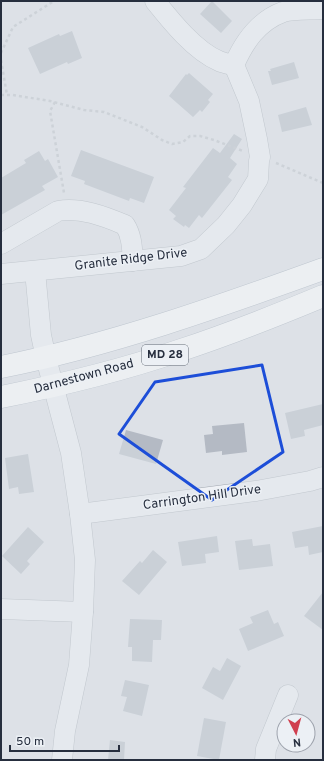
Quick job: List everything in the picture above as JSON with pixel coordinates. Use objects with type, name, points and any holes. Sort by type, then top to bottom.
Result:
[{"type":"main road","name":"MD 28","points":[[1,367],[46,358],[178,319],[323,269]]},
{"type":"main road","name":"Darnestown Road","points":[[1,397],[117,370],[176,352],[272,317],[323,296]]},
{"type":"street","points":[[155,1],[176,27],[204,52],[218,61],[234,65],[247,39],[264,22],[284,12],[323,9]]},
{"type":"street","name":"Granite Ridge Drive","points":[[1,274],[181,256],[202,249],[226,225],[242,205],[258,179],[260,157],[249,101],[234,65]]},
{"type":"street","points":[[1,244],[58,212],[79,210],[125,225],[129,231],[131,239],[133,261]]},
{"type":"street","points":[[35,271],[41,335],[71,453],[85,560],[79,665],[65,731],[62,760]]},
{"type":"street","name":"Carrington Hill Drive","points":[[80,514],[256,491],[310,481],[323,477]]},
{"type":"street","points":[[1,609],[83,612]]},
{"type":"street","points":[[265,760],[266,749],[288,696]]},
{"type":"path","points":[[1,53],[13,27],[54,1]]},
{"type":"path","points":[[1,60],[7,95]]},
{"type":"path","points":[[1,95],[56,102],[84,110],[104,112],[142,128],[172,144],[183,142],[190,136],[200,136],[260,157],[323,183]]},
{"type":"path","points":[[56,102],[50,111],[67,210]]},
{"type":"highlighted area","points":[[262,365],[283,452],[212,500],[119,434],[155,382]]},
{"type":"building","points":[[212,1],[232,21],[221,33],[200,14]]},
{"type":"building","points":[[72,31],[82,58],[68,64],[67,62],[40,74],[28,48],[59,34],[60,36]]},
{"type":"building","points":[[294,62],[299,78],[272,85],[268,71],[271,71],[270,69]]},
{"type":"building","points":[[189,73],[213,94],[208,100],[210,102],[202,112],[200,110],[193,117],[169,96],[186,74],[187,75]]},
{"type":"building","points":[[306,107],[312,125],[282,132],[278,115]]},
{"type":"building","points":[[234,134],[242,139],[230,158],[237,164],[228,177],[232,180],[202,218],[199,215],[189,228],[185,225],[184,227],[173,219],[176,216],[169,210],[186,188],[183,187],[213,148],[220,153]]},
{"type":"building","points":[[81,150],[154,177],[144,203],[130,198],[129,201],[84,184],[85,181],[71,176]]},
{"type":"building","points":[[39,151],[45,161],[48,159],[58,177],[42,186],[45,190],[1,215],[1,178],[26,163],[24,160]]},
{"type":"building","points":[[323,404],[323,425],[304,430],[305,436],[291,439],[285,413]]},
{"type":"building","points":[[244,423],[247,452],[222,455],[222,451],[206,453],[204,435],[213,434],[212,426]]},
{"type":"building","points":[[126,430],[163,440],[156,464],[119,454]]},
{"type":"building","points":[[28,454],[34,492],[19,494],[18,487],[9,489],[5,458]]},
{"type":"building","points":[[323,526],[323,552],[309,555],[308,546],[295,548],[292,532]]},
{"type":"building","points":[[28,527],[44,542],[27,561],[30,564],[21,574],[2,556]]},
{"type":"building","points":[[217,536],[219,552],[205,554],[206,563],[182,566],[178,542]]},
{"type":"building","points":[[252,539],[253,546],[270,544],[273,566],[239,570],[235,541]]},
{"type":"building","points":[[153,550],[167,562],[139,595],[122,581],[140,561],[142,563]]},
{"type":"building","points":[[323,592],[323,630],[304,616]]},
{"type":"building","points":[[268,610],[274,624],[278,622],[284,636],[248,651],[239,629],[253,623],[250,617]]},
{"type":"building","points":[[130,619],[162,620],[161,640],[153,640],[152,662],[132,661],[132,647],[128,647]]},
{"type":"building","points":[[227,658],[241,666],[223,700],[202,688],[213,667],[220,671]]},
{"type":"building","points":[[125,680],[149,685],[142,716],[123,711],[127,697],[121,696]]},
{"type":"building","points":[[204,718],[226,722],[219,760],[197,756]]},
{"type":"building","points":[[110,740],[125,742],[124,760],[108,760]]}]
